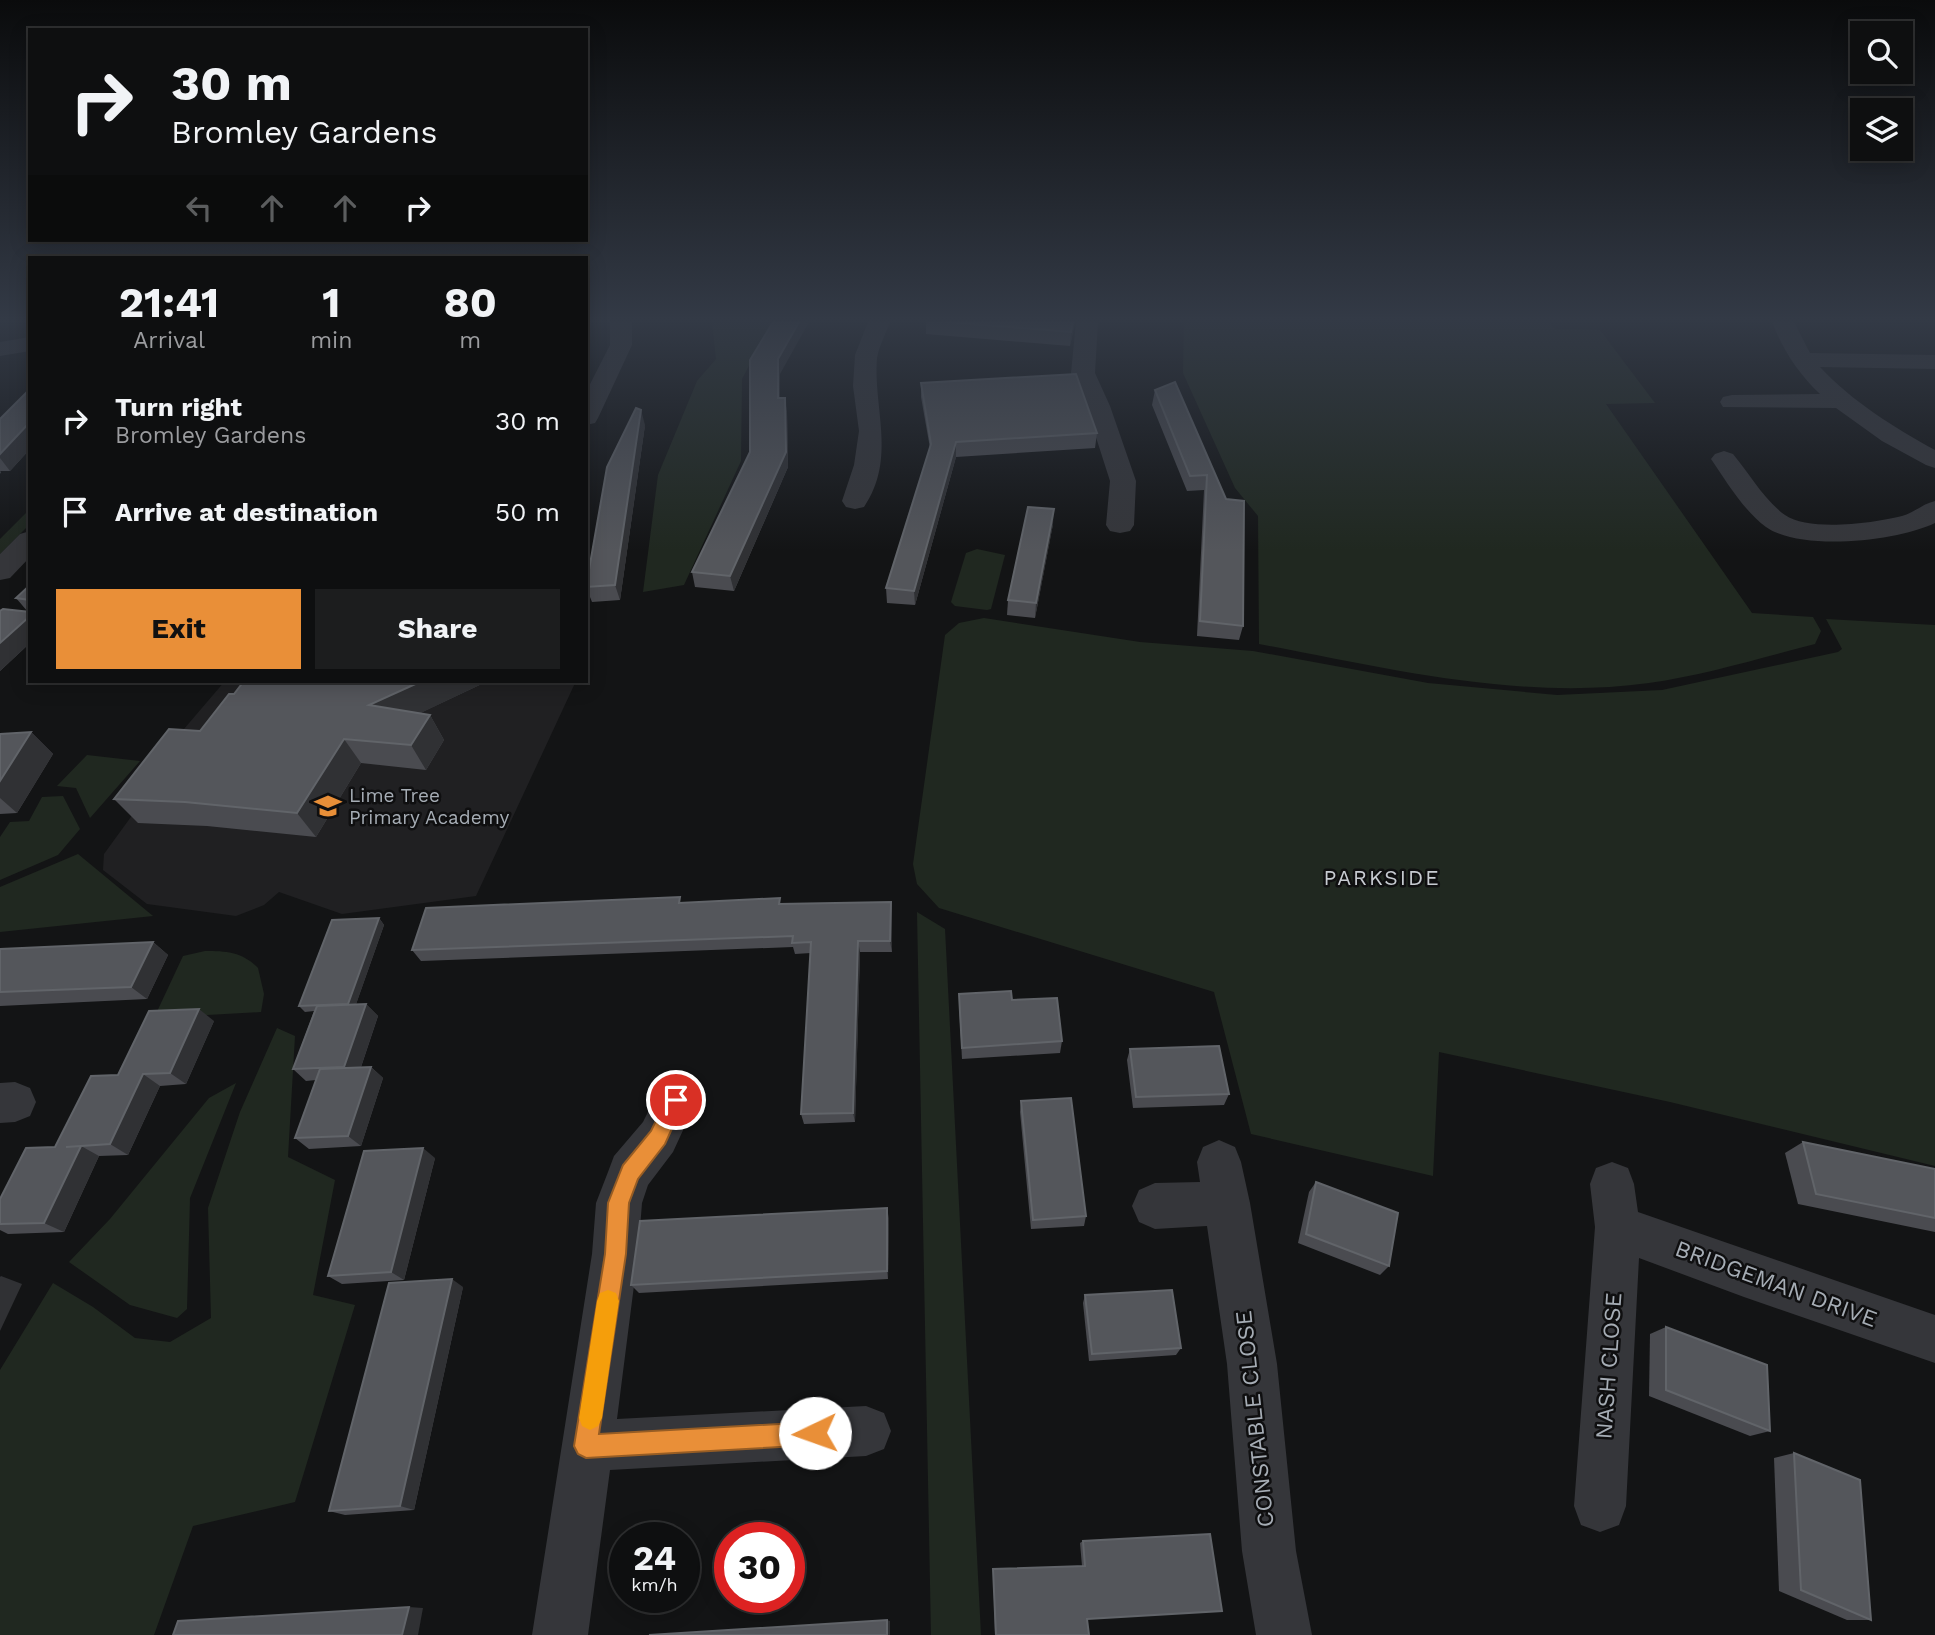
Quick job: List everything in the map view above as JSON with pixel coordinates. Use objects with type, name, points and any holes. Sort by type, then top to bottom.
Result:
[{"type":"street","points":[[855,501],[867,465],[871,431],[867,398]]},
{"type":"street","points":[[1094,398],[1124,481],[1121,525]]},
{"type":"street","points":[[1838,398],[1883,431],[1935,460]]},
{"type":"street","points":[[1732,402],[1840,401]]},
{"type":"street","points":[[1724,459],[1777,522],[1795,530],[1809,532],[1882,528],[1924,519],[1935,509]]},
{"type":"street","points":[[0,571],[28,542]]},
{"type":"street","points":[[560,1635],[615,1254],[619,1203],[630,1172],[658,1137],[676,1100]]},
{"type":"street","name":"CONSTABLE CLOSE","points":[[1155,1206],[1223,1183],[1252,1364],[1269,1551],[1284,1635]]},
{"type":"street","name":"BRIDGEMAN DRIVE","points":[[1615,1206],[1744,1274],[1935,1339]]},
{"type":"street","name":"NASH CLOSE","points":[[1600,1506],[1615,1206]]},
{"type":"street","points":[[586,1446],[866,1431]]},
{"type":"shaded area","points":[[690,398],[742,398],[741,461],[684,585],[643,592],[658,475]]},
{"type":"shaded area","points":[[1194,398],[1651,398],[1655,403],[1606,404],[1752,613],[1813,617],[1821,631],[1815,644],[1732,666],[1670,680],[1600,687],[1551,688],[1453,679],[1259,644],[1258,516],[1235,488]]},
{"type":"shaded area","points":[[28,511],[28,526],[0,554],[0,539]]},
{"type":"shaded area","points":[[977,549],[1005,555],[991,609],[987,610],[955,606],[951,602],[966,553]]},
{"type":"shaded area","points":[[984,618],[1140,642],[1253,651],[1428,683],[1557,695],[1662,690],[1838,652],[1842,649],[1826,619],[1935,625],[1935,1166],[1670,1102],[1439,1052],[1433,1176],[1251,1134],[1214,992],[939,908],[917,884],[913,864],[945,635],[959,623]]},
{"type":"shaded area","name":"Lime Tree Primary Academy","points":[[223,683],[575,683],[476,896],[342,914],[279,892],[264,905],[236,916],[147,904],[103,870],[104,854],[173,759],[160,757]]},
{"type":"shaded area","points":[[87,755],[140,761],[90,818],[76,788],[57,786]]},
{"type":"shaded area","points":[[63,796],[80,829],[58,855],[0,880],[0,837],[10,822],[29,821],[42,797]]},
{"type":"shaded area","points":[[78,854],[153,916],[0,932],[0,887]]},
{"type":"shaded area","points":[[917,912],[945,929],[981,1635],[931,1635]]},
{"type":"shaded area","points":[[205,951],[234,954],[258,968],[264,994],[261,1012],[154,1018],[183,956]]},
{"type":"shaded area","points":[[277,1028],[295,1036],[288,1157],[335,1180],[313,1295],[355,1305],[295,1502],[193,1526],[154,1635],[0,1635],[0,1370],[53,1283],[93,1307],[135,1338],[170,1342],[211,1318],[208,1208],[240,1112]]},
{"type":"shaded area","points":[[236,1083],[190,1198],[187,1309],[177,1318],[130,1305],[69,1262],[110,1219],[209,1098]]},
{"type":"building","points":[[21,398],[28,398],[28,424],[0,454],[0,419]]},
{"type":"building","points":[[750,398],[785,398],[786,452],[730,576],[692,572],[750,452]]},
{"type":"building","points":[[924,398],[1085,398],[1097,433],[956,442],[914,591],[886,588],[931,444]]},
{"type":"building","points":[[1158,398],[1182,398],[1226,499],[1244,501],[1243,626],[1200,621],[1207,475],[1190,476]]},
{"type":"building","points":[[636,408],[641,410],[615,585],[588,587],[588,576],[607,467]]},
{"type":"building","points":[[1028,507],[1054,509],[1036,603],[1008,600]]},
{"type":"building","points":[[28,587],[28,600],[16,598]]},
{"type":"building","points":[[0,611],[28,612],[28,618],[0,643]]},
{"type":"building","points":[[242,683],[418,683],[369,705],[430,715],[411,745],[344,739],[297,813],[185,802],[114,799],[169,729],[200,731],[229,694],[234,694]]},
{"type":"building","points":[[31,732],[0,781],[0,734]]},
{"type":"building","points":[[680,897],[679,903],[780,898],[779,904],[891,902],[890,941],[858,941],[853,1113],[801,1114],[811,942],[792,943],[793,936],[412,950],[426,908]]},
{"type":"building","points":[[379,918],[348,1004],[299,1006],[332,920]]},
{"type":"building","points":[[153,942],[131,987],[0,992],[0,949]]},
{"type":"building","points":[[1011,991],[1012,1000],[1057,998],[1062,1041],[962,1048],[959,994]]},
{"type":"building","points":[[366,1004],[344,1067],[293,1069],[317,1006]]},
{"type":"building","points":[[199,1009],[170,1073],[143,1074],[110,1144],[66,1147],[81,1146],[44,1223],[0,1224],[0,1199],[26,1148],[55,1147],[91,1076],[118,1075],[149,1011]]},
{"type":"building","points":[[1219,1046],[1229,1094],[1136,1097],[1130,1049]]},
{"type":"building","points":[[371,1067],[348,1136],[295,1138],[320,1069]]},
{"type":"building","points":[[1071,1098],[1086,1216],[1033,1220],[1021,1101]]},
{"type":"building","points":[[1803,1142],[1935,1169],[1935,1218],[1816,1194]]},
{"type":"building","points":[[423,1148],[391,1272],[328,1276],[364,1151]]},
{"type":"building","points":[[1316,1182],[1398,1213],[1389,1266],[1306,1234]]},
{"type":"building","points":[[887,1208],[887,1271],[631,1285],[640,1221]]},
{"type":"building","points":[[452,1279],[400,1506],[329,1511],[389,1283]]},
{"type":"building","points":[[1172,1290],[1181,1348],[1092,1354],[1085,1295]]},
{"type":"building","points":[[1666,1327],[1767,1365],[1770,1431],[1666,1390]]},
{"type":"building","points":[[1794,1453],[1860,1480],[1871,1620],[1801,1590]]},
{"type":"building","points":[[1210,1534],[1222,1611],[1087,1619],[1089,1635],[996,1635],[993,1569],[1085,1566],[1083,1541]]},
{"type":"building","points":[[409,1607],[402,1635],[173,1635],[178,1621]]},
{"type":"building","points":[[887,1620],[887,1635],[649,1635]]},
{"type":"slow traffic","points":[[590,1418],[608,1301]]},
{"type":"place","name":"Lime Tree Primary Academy","points":[[328,806]]},
{"type":"district","name":"PARKSIDE","points":[[1382,877]]},
{"type":"route","points":[[676,1100],[658,1137],[630,1172],[619,1203],[615,1254],[586,1446],[815,1433]]}]
